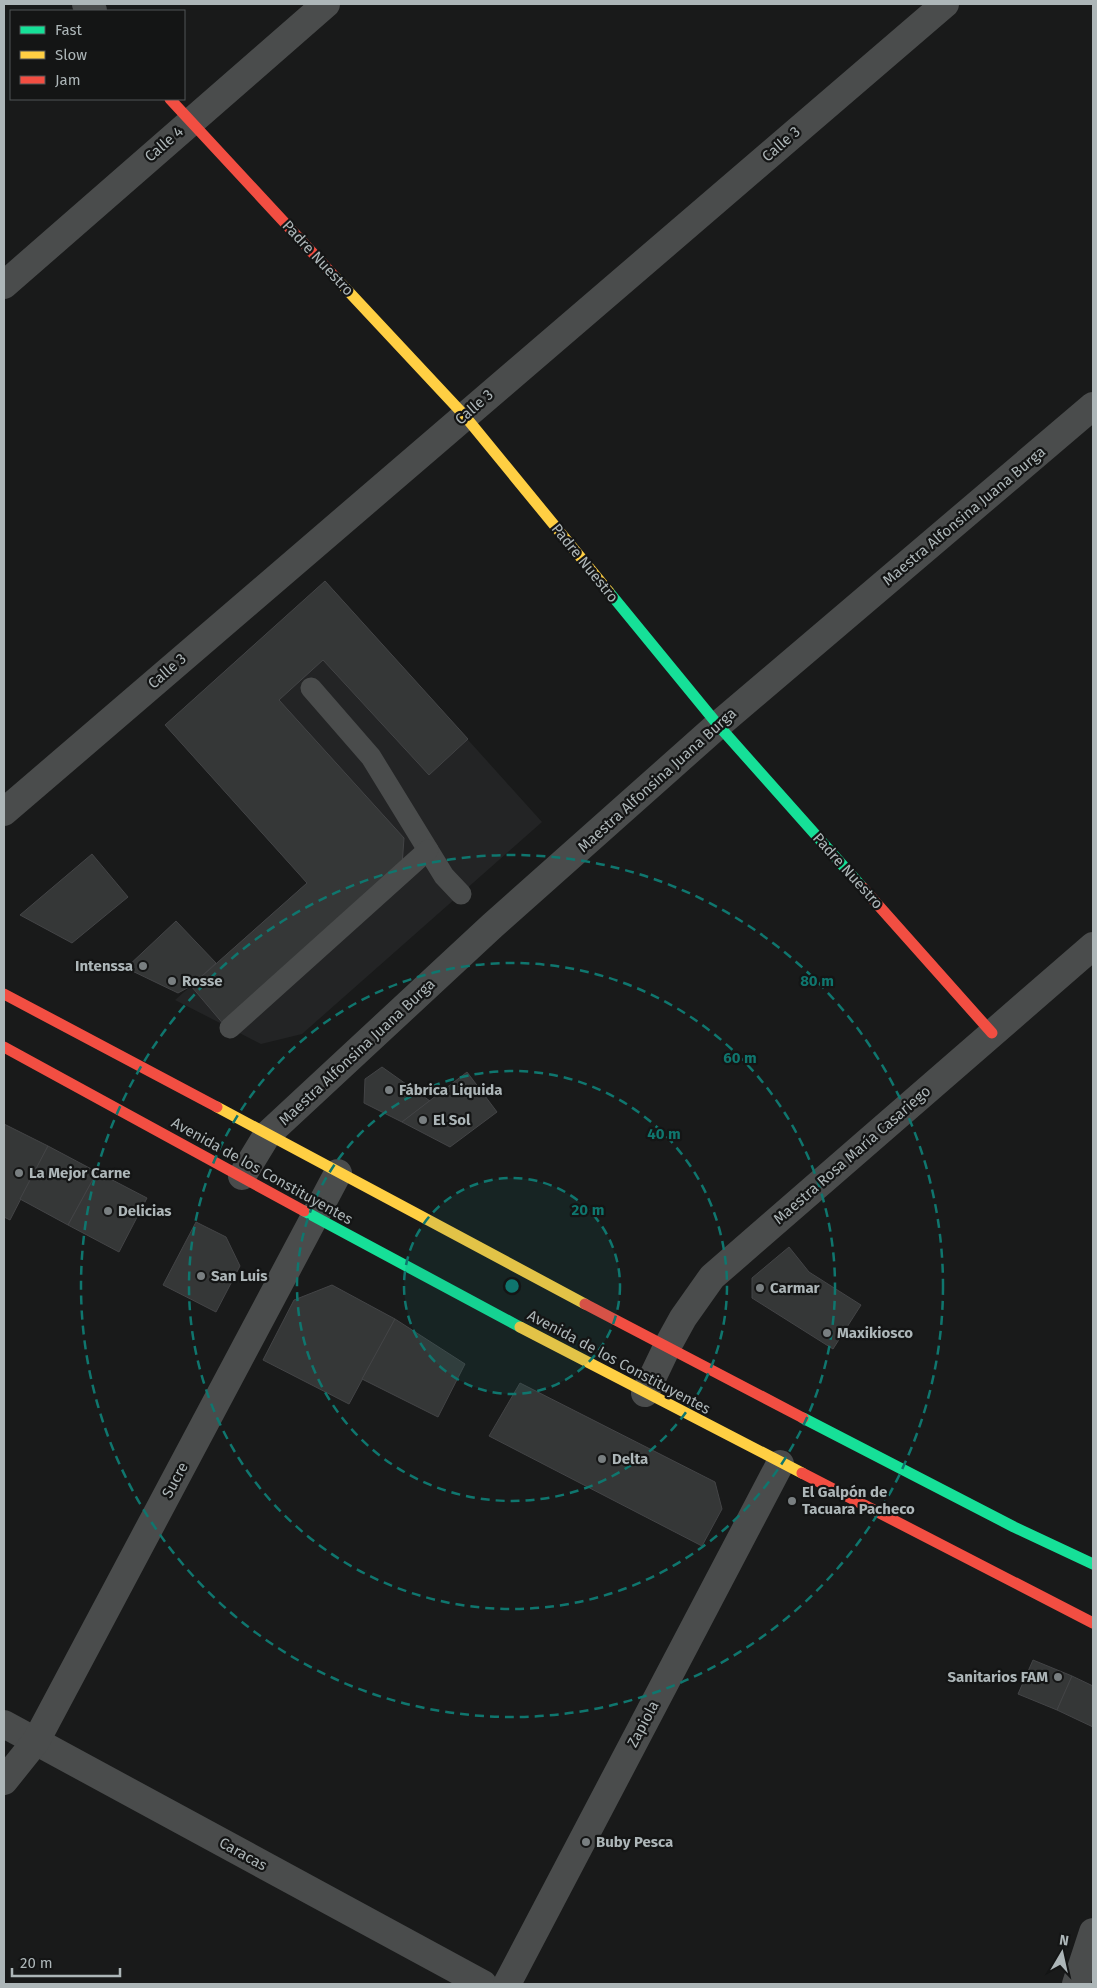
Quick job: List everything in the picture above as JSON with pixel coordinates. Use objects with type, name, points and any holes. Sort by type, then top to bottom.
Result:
[{"type":"main road","name":"Padre Nuestro","points":[[171,100],[464,415],[718,724],[992,1033]]},
{"type":"main road","points":[[4,994],[171,1082],[338,1174],[1014,1527],[1093,1564]]},
{"type":"main road","name":"Avenida de los Constituyentes","points":[[4,1048],[242,1176],[314,1217],[645,1393],[780,1464],[1093,1623]]},
{"type":"street","name":"Calle 4","points":[[4,285],[326,4]]},
{"type":"street","name":"Calle 3","points":[[4,812],[464,415],[945,4]]},
{"type":"street","name":"Maestra Alfonsina Juana Burga","points":[[242,1176],[267,1135],[492,926],[718,724],[1093,406]]},
{"type":"street","name":"Maestra Rosa María Casariego","points":[[645,1393],[667,1346],[683,1318],[712,1277],[1093,946]]},
{"type":"street","name":"Sucre","points":[[4,1780],[36,1741],[338,1174]]},
{"type":"street","name":"Zapiola","points":[[507,1984],[780,1464]]},
{"type":"street","name":"Caracas","points":[[4,1724],[482,1984]]},
{"type":"street","points":[[1076,1984],[1093,1932]]},
{"type":"lane","points":[[311,688],[372,757],[444,876],[461,894]]},
{"type":"lane","points":[[230,1028],[428,850]]},
{"type":"shaded area","points":[[325,581],[542,822],[302,1034],[261,1044],[175,1000],[307,883],[165,725]]},
{"type":"building","points":[[325,581],[468,739],[429,775],[323,660],[279,700],[404,838],[402,866],[225,1026],[191,986],[307,883],[165,725]]},
{"type":"building","points":[[92,854],[128,897],[72,943],[20,915]]},
{"type":"building","points":[[176,921],[216,963],[191,986],[178,993],[126,968]]},
{"type":"building","name":"Fábrica Liquida","points":[[382,1067],[430,1101],[402,1122],[364,1103],[365,1079]]},
{"type":"building","points":[[467,1072],[497,1112],[450,1147],[402,1122]]},
{"type":"building","name":"La Mejor Carne","points":[[4,1124],[48,1146],[10,1220],[4,1217]]},
{"type":"building","points":[[48,1146],[97,1172],[68,1225],[20,1199]]},
{"type":"building","name":"Delicias","points":[[97,1172],[147,1198],[119,1252],[68,1225]]},
{"type":"building","name":"San Luis","points":[[196,1222],[226,1237],[240,1266],[216,1312],[163,1285]]},
{"type":"building","points":[[789,1247],[809,1272],[861,1305],[833,1349],[752,1298],[752,1278]]},
{"type":"building","points":[[332,1285],[395,1319],[349,1404],[263,1360],[294,1300]]},
{"type":"building","points":[[395,1319],[465,1364],[438,1417],[362,1379]]},
{"type":"building","name":"Delta","points":[[520,1383],[715,1482],[722,1509],[702,1546],[489,1436]]},
{"type":"building","points":[[1033,1660],[1072,1676],[1057,1710],[1018,1694]]},
{"type":"building","points":[[1072,1676],[1093,1686],[1093,1727],[1057,1710]]},
{"type":"traffic: fast","points":[[609,592],[718,725],[862,887]]},
{"type":"traffic: fast","points":[[304,1211],[520,1327]]},
{"type":"traffic: fast","points":[[803,1418],[1014,1527],[1093,1564]]},
{"type":"traffic: slow","points":[[335,277],[464,415],[609,592]]},
{"type":"traffic: slow","points":[[217,1107],[585,1304]]},
{"type":"traffic: slow","points":[[520,1327],[802,1473]]},
{"type":"traffic: jam","points":[[171,100],[335,277]]},
{"type":"traffic: jam","points":[[862,887],[992,1033]]},
{"type":"traffic: jam","points":[[4,994],[217,1107]]},
{"type":"traffic: jam","points":[[4,1047],[304,1211]]},
{"type":"traffic: jam","points":[[585,1304],[803,1418]]},
{"type":"traffic: jam","points":[[802,1473],[1093,1623]]},
{"type":"place","name":"Intenssa","points":[[143,966]]},
{"type":"place","name":"Rosse","points":[[172,981]]},
{"type":"place","name":"Fábrica Liquida","points":[[389,1090]]},
{"type":"place","name":"El Sol","points":[[423,1120]]},
{"type":"place","name":"La Mejor Carne","points":[[19,1173]]},
{"type":"place","name":"Delicias","points":[[108,1211]]},
{"type":"place","name":"San Luis","points":[[201,1276]]},
{"type":"place","name":"Carmar","points":[[760,1288]]},
{"type":"place","name":"Maxikiosco","points":[[827,1333]]},
{"type":"place","name":"Delta","points":[[602,1459]]},
{"type":"place","name":"El Galpón de Tacuara Pacheco","points":[[792,1501]]},
{"type":"place","name":"Sanitarios FAM","points":[[1058,1677]]},
{"type":"place","name":"Buby Pesca","points":[[586,1842]]}]
